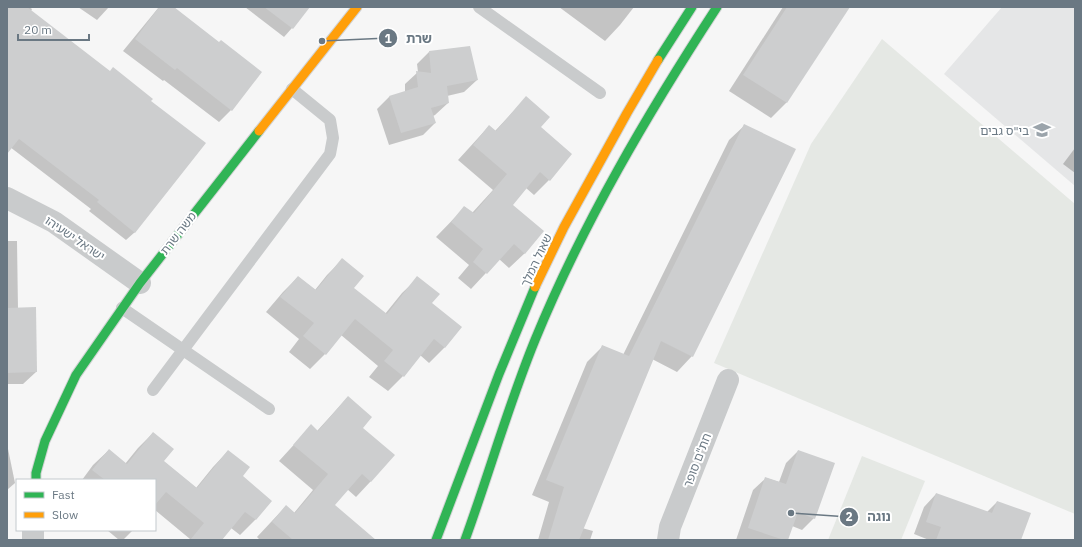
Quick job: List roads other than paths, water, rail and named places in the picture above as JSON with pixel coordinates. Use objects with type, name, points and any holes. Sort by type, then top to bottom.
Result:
[{"type":"street","name":"משה שרת","points":[[36,479],[36,473],[45,441],[76,375],[140,283],[356,7]]},
{"type":"street","name":"שאול המלך","points":[[436,540],[515,335],[541,274],[620,124],[664,50],[692,7]]},
{"type":"street","points":[[465,540],[534,342],[559,283],[638,134],[681,60],[717,7]]},
{"type":"street","name":"ישראל ישעיהו","points":[[7,198],[54,222],[140,283]]},
{"type":"street","name":"חת\"ם סופר","points":[[668,540],[670,527],[728,380]]},
{"type":"lane","points":[[479,7],[600,92]]},
{"type":"lane","points":[[153,390],[330,154],[333,138],[330,120],[292,89]]},
{"type":"lane","points":[[122,308],[269,409]]},
{"type":"place","name":"שרת","points":[[322,41]]},
{"type":"place","name":"בי\"ס גבים","points":[[1042,130]]},
{"type":"place","name":"נוגה","points":[[791,513]]}]
